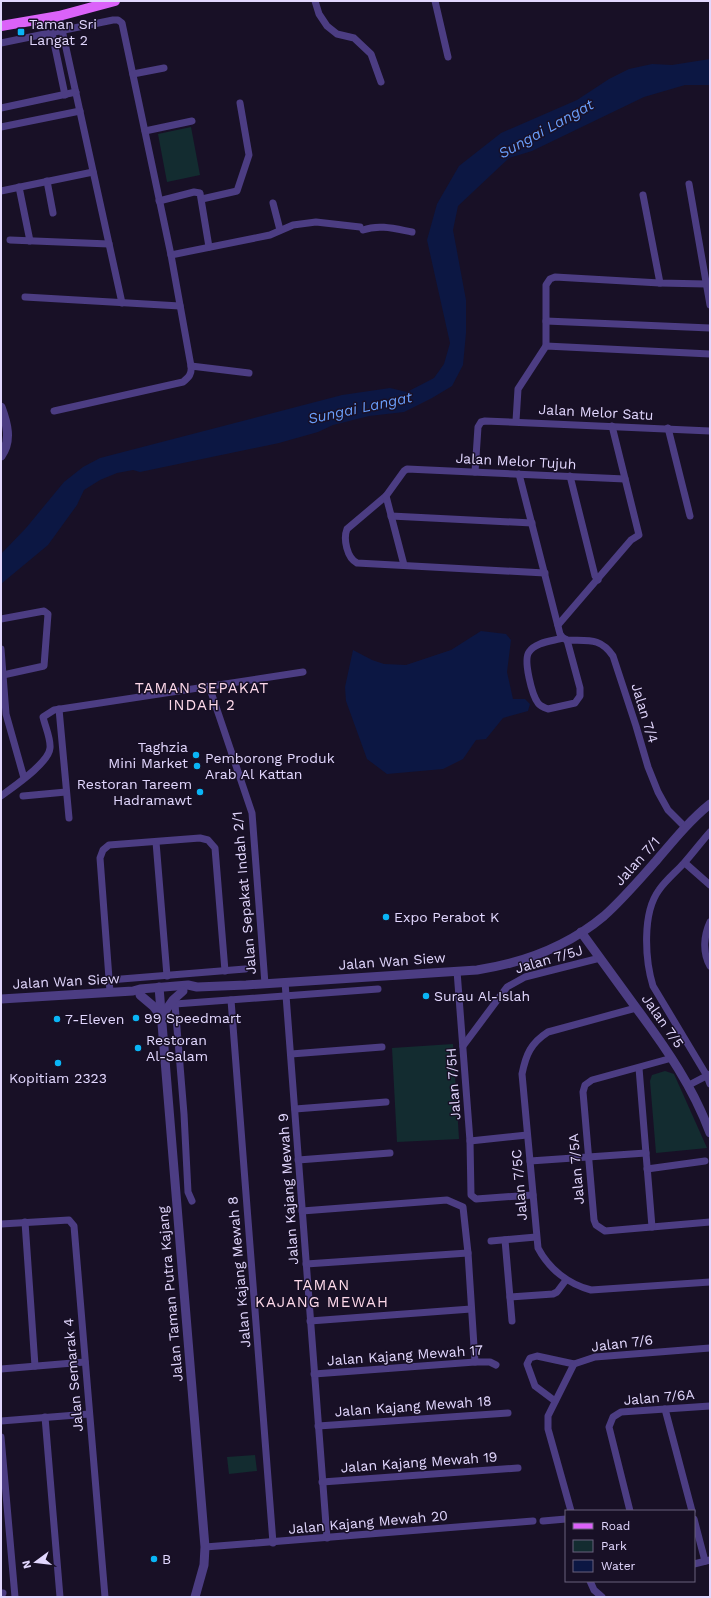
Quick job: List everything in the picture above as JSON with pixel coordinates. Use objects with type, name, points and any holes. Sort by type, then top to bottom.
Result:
[{"type":"main road","points":[[1,26],[59,16],[116,1]]},
{"type":"street","points":[[314,1],[319,14],[327,26],[337,34],[354,38],[370,54],[382,82]]},
{"type":"street","points":[[435,1],[448,57]]},
{"type":"street","points":[[59,16],[122,303]]},
{"type":"street","points":[[1,43],[113,20],[120,21],[122,23],[171,256],[192,372],[189,378],[183,382],[54,411]]},
{"type":"street","points":[[52,33],[65,95]]},
{"type":"street","points":[[133,74],[164,68]]},
{"type":"street","points":[[1,108],[76,92]]},
{"type":"street","points":[[202,199],[237,191],[248,155],[240,103]]},
{"type":"street","points":[[1,128],[80,111]]},
{"type":"street","points":[[145,131],[192,121]]},
{"type":"street","points":[[1,190],[93,172]]},
{"type":"street","points":[[47,181],[53,213]]},
{"type":"street","points":[[689,184],[710,306]]},
{"type":"street","points":[[19,187],[30,241]]},
{"type":"street","points":[[159,201],[194,192],[200,193],[209,248]]},
{"type":"street","points":[[643,195],[660,283]]},
{"type":"street","points":[[273,203],[280,230]]},
{"type":"street","points":[[171,256],[270,235],[293,225],[316,222],[362,229],[387,227],[412,232]]},
{"type":"street","points":[[10,240],[109,244]]},
{"type":"street","points":[[516,421],[518,389],[546,346],[546,285],[550,279],[555,277],[706,284]]},
{"type":"street","points":[[25,298],[180,306]]},
{"type":"street","points":[[546,321],[710,328]]},
{"type":"street","points":[[546,346],[710,354]]},
{"type":"street","points":[[191,366],[249,373]]},
{"type":"street","points":[[1,408],[7,427],[8,440],[1,456]]},
{"type":"street","name":"Jalan Melor Satu","points":[[475,472],[478,427],[481,422],[516,421],[710,430]]},
{"type":"street","points":[[558,625],[631,540],[639,535],[612,426]]},
{"type":"street","points":[[668,428],[690,516]]},
{"type":"street","name":"Jalan Melor Tujuh","points":[[386,496],[407,469],[625,479]]},
{"type":"street","points":[[519,474],[558,625],[564,638],[580,688],[580,696],[575,703],[548,709],[543,707],[536,699],[526,658],[529,651],[536,646],[564,638]]},
{"type":"street","points":[[570,476],[595,576],[598,580]]},
{"type":"street","points":[[404,565],[386,496],[347,529],[345,537],[347,547],[351,560],[356,564],[544,572]]},
{"type":"street","points":[[391,516],[532,523]]},
{"type":"street","points":[[1,619],[46,612],[48,614],[44,666],[3,675]]},
{"type":"street","name":"Jalan 7/4","points":[[564,638],[598,642],[607,647],[613,656],[648,767],[658,792],[668,810],[685,827]]},
{"type":"street","points":[[1,649],[6,714],[24,778]]},
{"type":"street","points":[[1,796],[45,759],[50,750],[43,717],[50,712],[59,709],[303,672]]},
{"type":"street","name":"Jalan Sepakat Indah 2/1","points":[[209,686],[252,813],[265,984]]},
{"type":"street","points":[[59,709],[69,818]]},
{"type":"street","points":[[22,796],[66,792]]},
{"type":"street","name":"Jalan 7/1","points":[[581,932],[603,916],[625,895],[685,827],[710,804]]},
{"type":"street","points":[[710,832],[685,863],[658,890],[650,909],[647,933],[649,975],[653,986],[708,1075],[710,1084]]},
{"type":"street","points":[[110,992],[100,858],[103,850],[109,845],[200,838],[208,840],[215,848],[225,971]]},
{"type":"street","points":[[156,842],[167,976]]},
{"type":"street","points":[[685,863],[710,885]]},
{"type":"street","points":[[710,922],[706,933],[705,952],[710,966]]},
{"type":"street","name":"Jalan Wan Siew","points":[[1,999],[110,992],[136,993],[188,985],[197,987],[265,984],[496,967],[515,963],[543,953],[581,932]]},
{"type":"street","name":"Jalan 7/5","points":[[581,932],[672,1058],[689,1085],[710,1133]]},
{"type":"street","name":"Jalan 7/5J","points":[[463,1046],[506,987],[525,977],[600,958]]},
{"type":"street","points":[[109,980],[245,969]]},
{"type":"street","name":"Jalan 7/5H","points":[[456,971],[470,1141],[471,1195],[476,1198],[532,1194]]},
{"type":"street","name":"Jalan Kajang Mewah 9","points":[[285,982],[327,1538]]},
{"type":"street","name":"Jalan Wan Siew","points":[[160,990],[183,992],[197,987]]},
{"type":"street","points":[[192,1201],[188,1192],[184,1114],[175,1004],[378,989]]},
{"type":"street","name":"Jalan Taman Putra Kajang","points":[[160,990],[204,1547],[204,1565],[196,1597]]},
{"type":"street","points":[[136,993],[153,1006],[161,1017],[173,1000],[183,992]]},
{"type":"street","name":"Jalan Kajang Mewah 8","points":[[231,1000],[273,1543]]},
{"type":"street","name":"Jalan 7/5C","points":[[636,1008],[554,1029],[539,1038],[525,1057],[522,1074],[538,1248],[543,1258],[566,1280],[579,1287],[591,1290],[710,1282]]},
{"type":"street","points":[[290,1054],[382,1047]]},
{"type":"street","name":"Jalan 7/5A","points":[[672,1058],[592,1080],[585,1085],[583,1092],[594,1220],[596,1225],[605,1230],[710,1222]]},
{"type":"street","points":[[639,1068],[652,1227]]},
{"type":"street","points":[[689,1085],[708,1075]]},
{"type":"street","points":[[295,1109],[386,1102]]},
{"type":"street","points":[[470,1141],[527,1135]]},
{"type":"street","points":[[298,1160],[390,1153]]},
{"type":"street","points":[[530,1161],[646,1153]]},
{"type":"street","points":[[647,1169],[705,1161]]},
{"type":"street","points":[[302,1211],[447,1200],[463,1207],[468,1254],[475,1362]]},
{"type":"street","name":"Jalan Semarak 4","points":[[1,1224],[69,1220],[74,1226],[105,1597]]},
{"type":"street","points":[[25,1222],[35,1366]]},
{"type":"street","points":[[491,1241],[536,1237]]},
{"type":"street","points":[[505,1240],[512,1321]]},
{"type":"street","points":[[306,1264],[468,1254]]},
{"type":"street","points":[[510,1297],[553,1294],[557,1292],[566,1280]]},
{"type":"street","points":[[310,1321],[471,1309]]},
{"type":"street","name":"Jalan 7/6","points":[[571,1510],[548,1429],[548,1416],[574,1364],[595,1357],[710,1348]]},
{"type":"street","points":[[555,1401],[534,1386],[527,1364],[530,1358],[537,1356],[574,1364]]},
{"type":"street","points":[[1,1369],[85,1362]]},
{"type":"street","name":"Jalan Kajang Mewah 17","points":[[314,1374],[475,1362],[490,1362],[496,1365]]},
{"type":"street","name":"Jalan 7/6A","points":[[630,1510],[609,1427],[613,1417],[621,1412],[710,1406]]},
{"type":"street","points":[[665,1409],[692,1510]]},
{"type":"street","name":"Jalan Kajang Mewah 18","points":[[318,1426],[508,1413]]},
{"type":"street","points":[[1,1421],[89,1414]]},
{"type":"street","points":[[45,1417],[60,1597]]},
{"type":"street","points":[[1,1437],[15,1597]]},
{"type":"street","name":"Jalan Kajang Mewah 19","points":[[322,1482],[518,1468]]},
{"type":"street","points":[[543,1521],[565,1519]]},
{"type":"street","name":"Jalan Kajang Mewah 20","points":[[204,1547],[273,1543],[533,1521]]},
{"type":"street","points":[[695,1522],[708,1560],[695,1564]]},
{"type":"street","points":[[590,1582],[594,1590],[602,1597]]},
{"type":"green space","points":[[191,127],[200,175],[167,182],[158,134]]},
{"type":"green space","points":[[453,1044],[459,1139],[397,1142],[392,1048]]},
{"type":"green space","points":[[665,1071],[674,1074],[707,1148],[656,1153],[650,1081],[652,1075]]},
{"type":"green space","points":[[255,1455],[257,1471],[229,1474],[227,1457]]},
{"type":"water","name":"Sungai Langat","points":[[710,59],[710,85],[685,85],[644,97],[532,151],[509,158],[458,206],[453,230],[466,300],[466,333],[463,365],[452,386],[404,412],[369,416],[333,425],[318,432],[279,443],[140,472],[133,470],[117,473],[100,480],[84,490],[77,505],[48,545],[1,584],[1,554],[26,528],[64,482],[83,467],[100,458],[342,395],[390,388],[407,392],[434,378],[444,364],[450,343],[427,240],[437,204],[459,166],[501,133],[577,100],[609,79],[629,69],[652,64],[672,65]]},
{"type":"water","points":[[481,631],[506,634],[511,640],[507,672],[513,699],[525,699],[530,704],[528,711],[503,718],[486,739],[476,740],[463,759],[443,769],[387,774],[367,759],[346,701],[345,687],[353,650],[372,660],[384,664],[406,665],[451,650]]},
{"type":"place","name":"Taman Sri Langat 2","points":[[21,32]]},
{"type":"place","name":"Taghzia Mini Market","points":[[196,755]]},
{"type":"place","name":"Pemborong Produk Arab Al Kattan","points":[[197,766]]},
{"type":"place","name":"Restoran Tareem Hadramawt","points":[[200,792]]},
{"type":"place","name":"Expo Perabot K","points":[[386,917]]},
{"type":"place","name":"Surau Al-Islah","points":[[426,996]]},
{"type":"place","name":"99 Speedmart","points":[[136,1018]]},
{"type":"place","name":"7-Eleven","points":[[57,1019]]},
{"type":"place","name":"Restoran Al-Salam","points":[[138,1048]]},
{"type":"place","name":"Kopitiam 2323","points":[[58,1063]]},
{"type":"place","name":"B","points":[[154,1559]]},
{"type":"district","name":"TAMAN SEPAKAT INDAH 2","points":[[202,696]]},
{"type":"district","name":"TAMAN KAJANG MEWAH","points":[[322,1294]]}]
